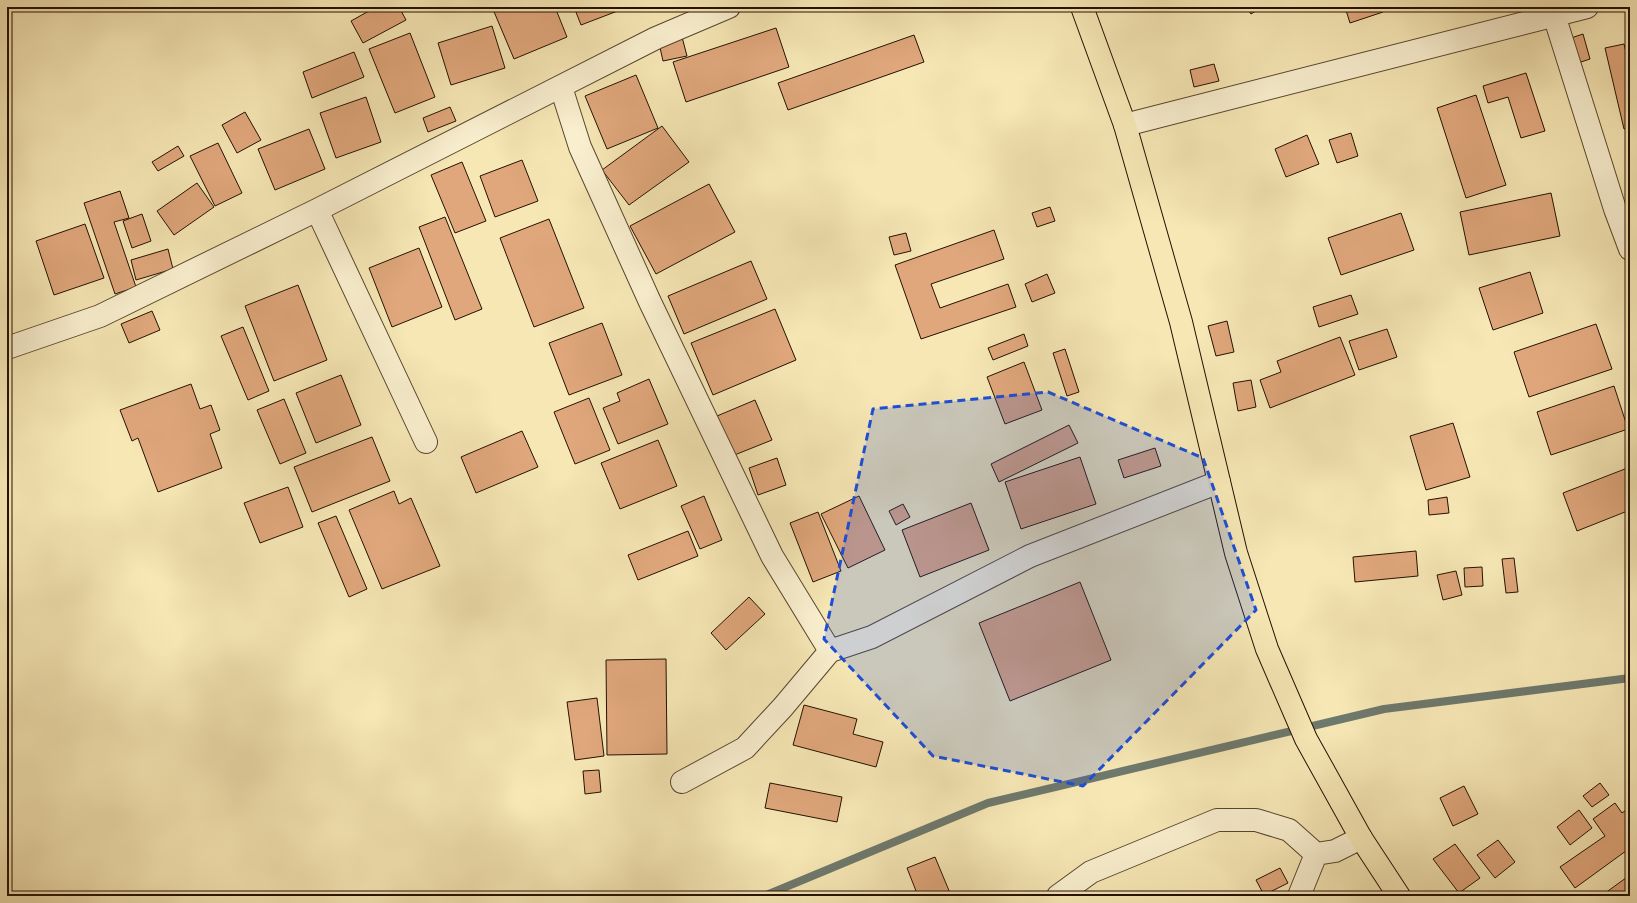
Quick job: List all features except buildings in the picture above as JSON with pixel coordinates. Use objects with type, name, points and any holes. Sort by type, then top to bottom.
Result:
[{"type":"main road","points":[[1082,7],[1125,124],[1181,322],[1236,553],[1267,649],[1314,755],[1361,838],[1399,896]]},
{"type":"street","points":[[7,348],[100,316],[317,210],[656,38],[729,7]]},
{"type":"street","points":[[1125,124],[1586,7]]},
{"type":"street","points":[[1554,15],[1622,208],[1630,249]]},
{"type":"street","points":[[561,87],[580,147],[650,302],[772,556],[830,651]]},
{"type":"street","points":[[317,210],[426,442]]},
{"type":"street","points":[[682,782],[745,748],[783,707],[830,651],[872,637],[1030,556],[1219,482]]},
{"type":"street","points":[[1058,896],[1091,872],[1217,820],[1256,820],[1289,830],[1316,854]]},
{"type":"street","points":[[1316,854],[1335,851],[1361,838]]},
{"type":"street","points":[[1299,896],[1316,854]]},
{"type":"highlighted area","points":[[1048,392],[1203,458],[1256,610],[1083,786],[933,756],[824,639],[873,409]]},
{"type":"waterway","points":[[764,896],[988,803],[1384,709],[1630,678]]}]
